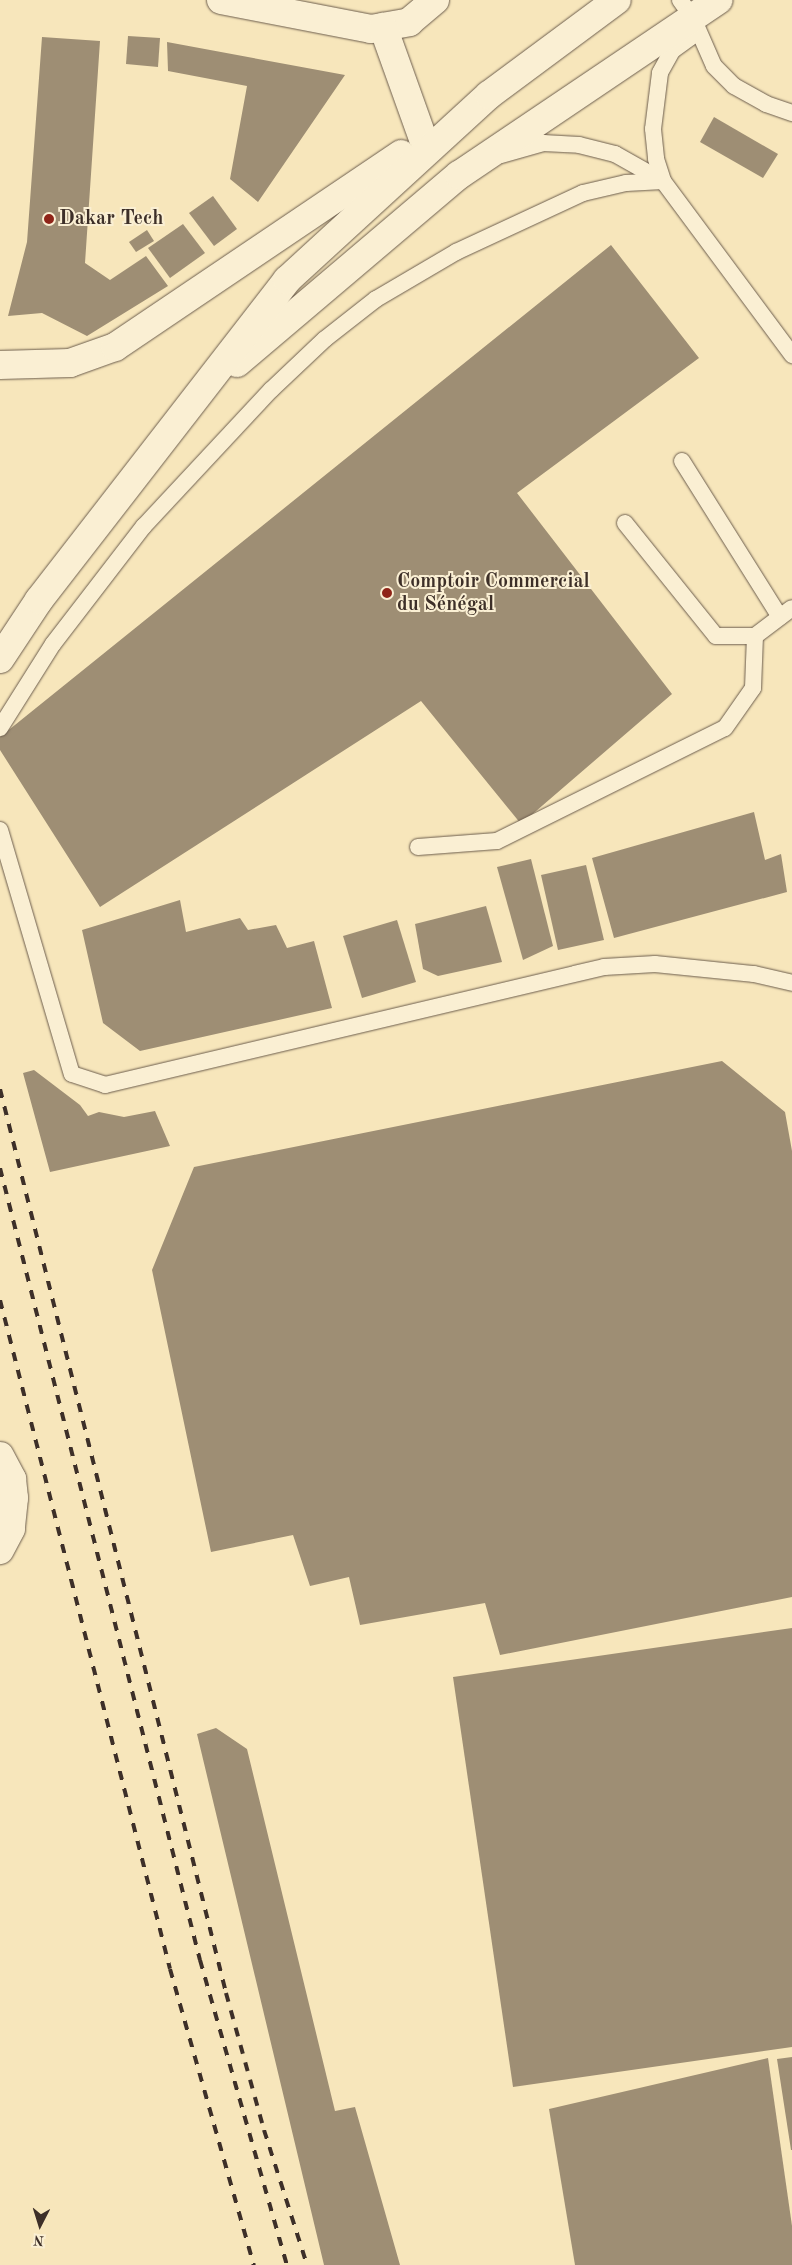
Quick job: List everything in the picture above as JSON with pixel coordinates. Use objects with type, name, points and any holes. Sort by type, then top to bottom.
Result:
[{"type":"street","points":[[221,0],[371,29],[409,22],[435,0]]},
{"type":"street","points":[[0,365],[70,363],[114,347],[489,95],[617,0]]},
{"type":"street","points":[[203,392],[313,301],[458,175],[690,17],[718,0]]},
{"type":"street","points":[[383,27],[424,139]]},
{"type":"street","points":[[0,659],[38,600],[203,392],[286,280],[489,95]]},
{"type":"street","points":[[0,1456],[12,1479],[14,1498],[11,1529],[0,1550]]},
{"type":"lane","points":[[690,17],[714,66],[734,86],[766,104],[792,113]]},
{"type":"lane","points":[[690,17],[660,74],[653,129],[656,159],[663,181],[792,355]]},
{"type":"lane","points":[[458,175],[502,155],[543,143],[579,145],[615,154],[663,181]]},
{"type":"lane","points":[[0,728],[53,644],[144,526],[271,390],[325,339],[376,299],[456,252],[583,193],[626,183],[663,181]]},
{"type":"lane","points":[[625,523],[716,636],[756,636],[786,613],[682,461]]},
{"type":"lane","points":[[418,847],[497,842],[726,728],[753,688],[756,636]]},
{"type":"lane","points":[[0,830],[72,1074],[105,1084],[604,967],[656,964],[754,974],[792,982]]},
{"type":"building","points":[[128,36],[160,38],[158,67],[126,64]]},
{"type":"building","points":[[42,37],[100,41],[85,263],[110,280],[146,256],[168,286],[87,336],[42,313],[8,316],[27,242]]},
{"type":"building","points":[[167,42],[345,75],[258,202],[230,179],[247,86],[168,71]]},
{"type":"building","points":[[714,117],[778,154],[763,178],[700,142]]},
{"type":"building","points":[[213,196],[237,229],[214,246],[189,213]]},
{"type":"building","points":[[183,224],[205,253],[170,278],[148,248]]},
{"type":"building","points":[[147,230],[154,241],[136,252],[129,242]]},
{"type":"building","name":"Comptoir Commercial du Sénégal","points":[[611,245],[699,358],[517,493],[672,694],[521,824],[421,701],[100,907],[0,750],[0,737]]},
{"type":"building","points":[[754,812],[765,860],[781,854],[787,892],[614,938],[592,858]]},
{"type":"building","points":[[531,859],[553,946],[523,960],[497,867]]},
{"type":"building","points":[[586,865],[604,940],[558,950],[541,875]]},
{"type":"building","points":[[180,900],[186,932],[240,918],[248,930],[276,925],[287,948],[314,941],[332,1008],[140,1051],[103,1023],[82,930]]},
{"type":"building","points":[[486,906],[502,962],[438,976],[423,969],[415,924]]},
{"type":"building","points":[[397,920],[416,982],[362,998],[343,936]]},
{"type":"building","points":[[722,1061],[785,1112],[792,1151],[792,1597],[500,1655],[485,1603],[360,1625],[349,1577],[310,1586],[293,1535],[211,1552],[152,1270],[194,1167]]},
{"type":"building","points":[[34,1070],[80,1105],[88,1116],[99,1112],[124,1117],[155,1111],[170,1146],[50,1172],[23,1073]]},
{"type":"building","points":[[792,1628],[792,2047],[513,2087],[453,1677]]},
{"type":"building","points":[[216,1728],[247,1749],[335,2111],[355,2107],[400,2265],[324,2265],[197,1734]]},
{"type":"building","points":[[792,2057],[792,2150],[791,2150],[777,2059]]},
{"type":"building","points":[[768,2058],[792,2226],[792,2265],[575,2265],[549,2109]]},
{"type":"railway","points":[[0,1089],[226,1993],[264,2130],[307,2265]]},
{"type":"railway","points":[[0,1168],[200,1960],[287,2265]]},
{"type":"railway","points":[[0,1300],[170,1969],[254,2265]]},
{"type":"place","name":"Dakar Tech","points":[[49,219]]},
{"type":"place","name":"Comptoir Commercial du Sénégal","points":[[387,593]]}]
